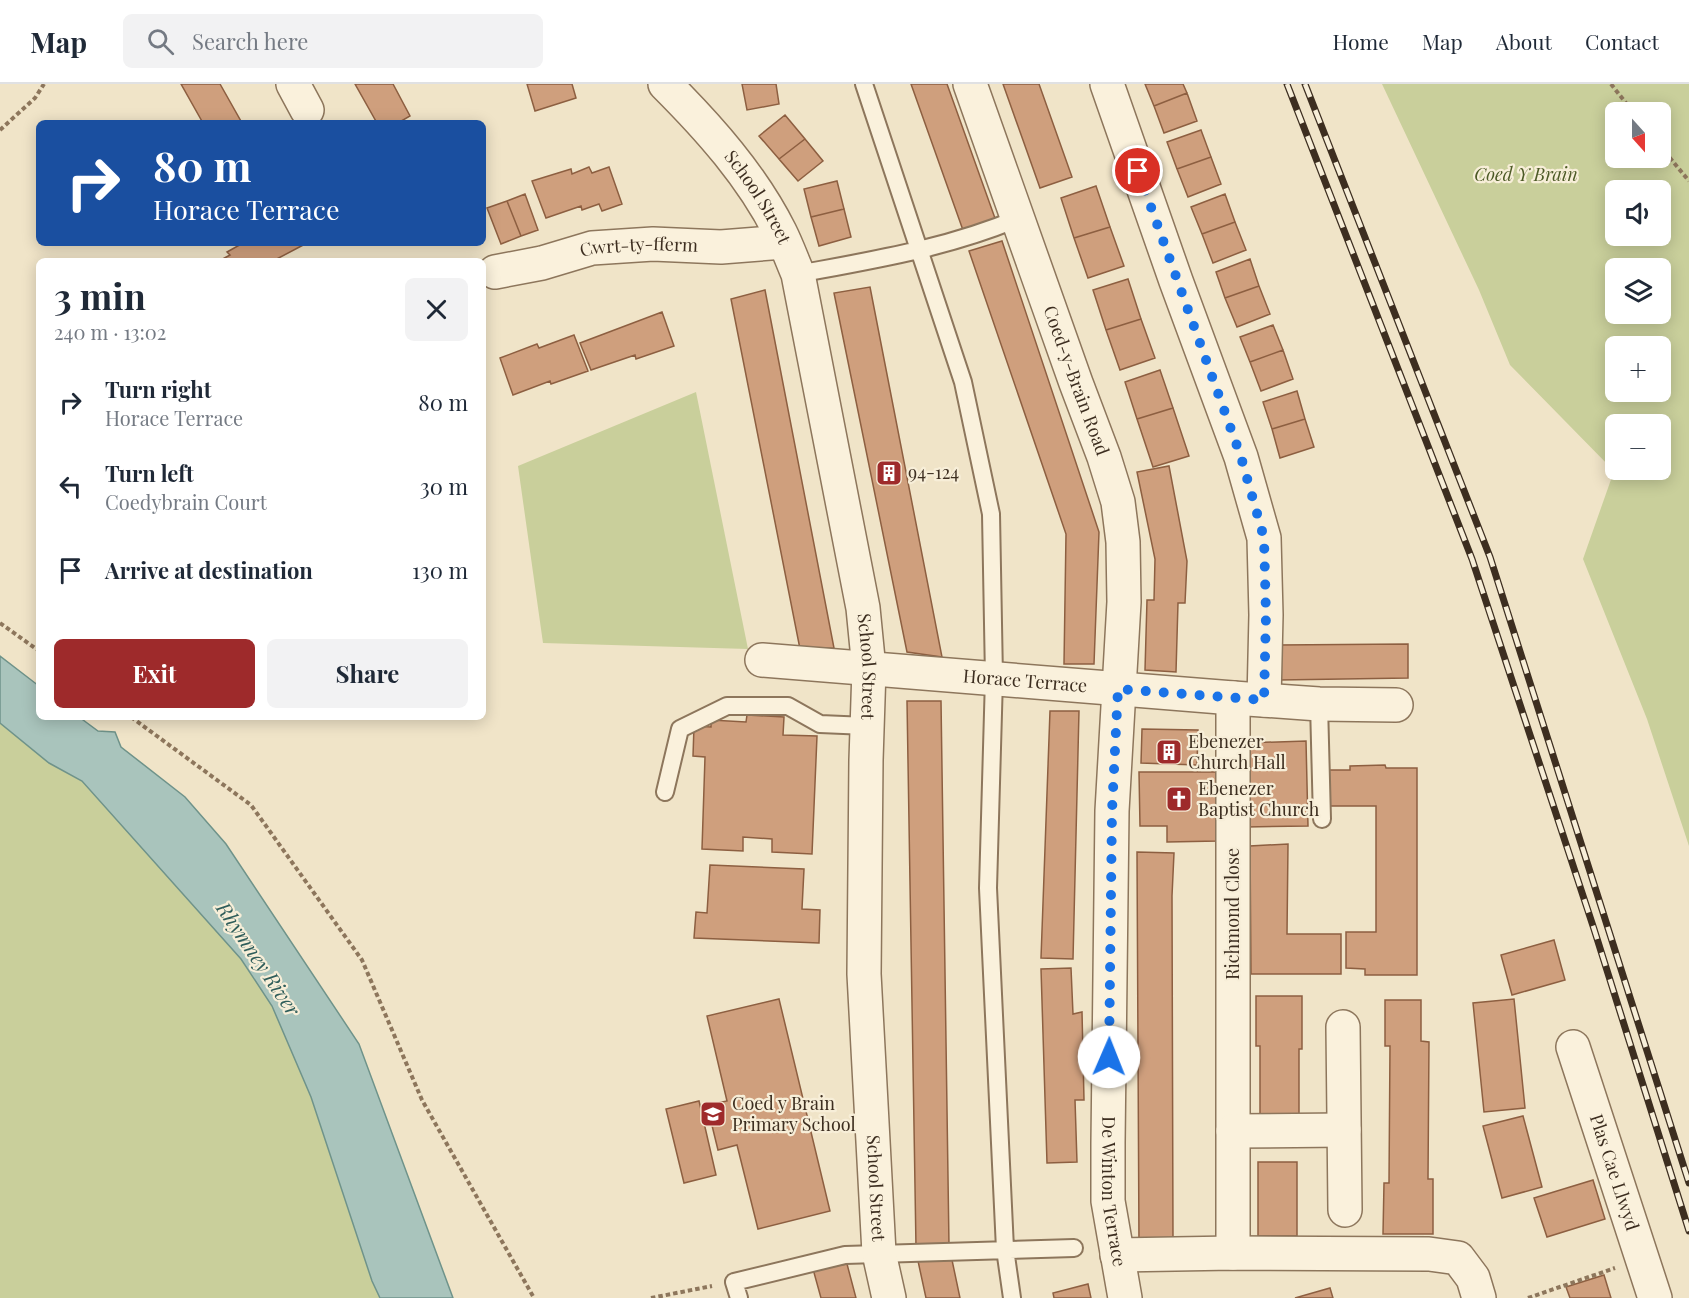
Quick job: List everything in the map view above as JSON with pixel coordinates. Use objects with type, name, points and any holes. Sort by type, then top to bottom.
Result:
[{"type":"street","name":"School Street","points":[[665,84],[720,142],[756,190],[798,274],[861,596],[869,669],[864,974],[879,1253],[889,1298]]},
{"type":"street","name":"Coed-y-Brain Road","points":[[970,84],[1104,457],[1118,502],[1123,542],[1124,602],[1118,689]]},
{"type":"street","name":"Richmond Close","points":[[1107,84],[1241,457],[1264,538],[1266,615],[1249,699],[1233,1131],[1233,1253]]},
{"type":"street","name":"Cwrt-ty-fferm","points":[[495,272],[542,263],[592,248],[653,244],[721,247],[784,242]]},
{"type":"street","name":"Horace Terrace","points":[[762,660],[1319,704],[1396,705]]},
{"type":"street","name":"De Winton Terrace","points":[[1118,689],[1112,811],[1108,1201],[1125,1298]]},
{"type":"street","points":[[1343,1027],[1345,1210]]},
{"type":"street","name":"Plas Cae Llwyd","points":[[1573,1047],[1655,1298]]},
{"type":"street","points":[[1233,1131],[1344,1130]]},
{"type":"street","points":[[1117,1255],[1418,1254],[1458,1258],[1473,1278],[1479,1298]]},
{"type":"lane","points":[[864,84],[963,382],[991,514],[994,678],[988,888],[1005,1249],[1012,1298]]},
{"type":"lane","points":[[798,274],[919,251],[998,227],[1019,218]]},
{"type":"lane","points":[[1319,704],[1322,819]]},
{"type":"lane","points":[[665,792],[680,729],[727,706],[788,706],[820,724],[867,726]]},
{"type":"lane","points":[[737,1290],[845,1255],[1074,1248]]},
{"type":"path","points":[[0,130],[35,98],[44,84]]},
{"type":"path","points":[[1611,84],[1625,102]]},
{"type":"path","points":[[1671,160],[1689,182]]},
{"type":"path","points":[[0,623],[36,649]]},
{"type":"path","points":[[135,720],[251,805],[362,960],[422,1100],[534,1298]]},
{"type":"path","points":[[1527,1298],[1642,1258]]},
{"type":"path","points":[[651,1298],[737,1290]]},
{"type":"green space","name":"Coed Y Brain","points":[[1382,84],[1689,84],[1689,846],[1647,719],[1583,559],[1611,480],[1671,480],[1671,414],[1605,414],[1605,462],[1510,365],[1479,290]]},
{"type":"green space","points":[[696,392],[748,649],[543,643],[518,466]]},
{"type":"green space","points":[[0,723],[49,763],[82,781],[241,959],[272,1006],[311,1097],[372,1281],[380,1298],[0,1298]]},
{"type":"water","name":"Rhymney River","points":[[0,656],[36,684],[36,720],[83,720],[98,731],[115,732],[121,747],[185,797],[226,844],[359,1044],[453,1298],[380,1298],[372,1281],[311,1097],[272,1006],[241,959],[82,781],[49,763],[0,723]]},
{"type":"building","points":[[181,84],[220,84],[240,120],[201,120]]},
{"type":"building","points":[[355,84],[393,84],[410,116],[403,120],[375,120]]},
{"type":"building","points":[[527,84],[572,84],[576,98],[535,111]]},
{"type":"building","points":[[742,84],[776,84],[779,104],[747,110]]},
{"type":"building","points":[[911,84],[947,84],[996,221],[964,233]]},
{"type":"building","points":[[1003,84],[1039,84],[1072,177],[1040,188]]},
{"type":"building","points":[[1145,84],[1183,84],[1187,93],[1154,106]]},
{"type":"building","points":[[1187,93],[1197,121],[1164,133],[1154,106]]},
{"type":"building","points":[[785,115],[805,139],[779,159],[759,136]]},
{"type":"building","points":[[1201,130],[1211,157],[1177,169],[1167,142]]},
{"type":"building","points":[[805,139],[823,161],[798,181],[779,159]]},
{"type":"building","points":[[1211,157],[1221,184],[1188,197],[1177,169]]},
{"type":"building","points":[[589,167],[592,173],[609,167],[622,204],[602,211],[599,204],[582,210],[581,206],[546,218],[532,181],[571,169],[572,174]]},
{"type":"building","points":[[837,181],[844,209],[811,217],[804,189]]},
{"type":"building","points":[[1096,186],[1110,227],[1074,238],[1061,198]]},
{"type":"building","points":[[525,194],[538,230],[521,236],[507,201]]},
{"type":"building","points":[[1225,194],[1235,222],[1202,234],[1191,207]]},
{"type":"building","points":[[507,201],[521,236],[501,244],[487,208]]},
{"type":"building","points":[[844,209],[851,237],[819,246],[811,217]]},
{"type":"building","points":[[1235,222],[1246,250],[1213,263],[1202,234]]},
{"type":"building","points":[[1110,227],[1124,266],[1088,278],[1074,238]]},
{"type":"building","points":[[1002,241],[1099,532],[1094,664],[1064,664],[1066,534],[969,251]]},
{"type":"building","points":[[238,246],[301,246],[279,258],[224,258],[230,255],[227,252]]},
{"type":"building","points":[[1250,259],[1259,286],[1225,298],[1216,272]]},
{"type":"building","points":[[1128,279],[1141,319],[1106,330],[1093,290]]},
{"type":"building","points":[[1259,286],[1270,314],[1237,327],[1225,298]]},
{"type":"building","name":"94-124","points":[[870,287],[942,657],[907,652],[834,293]]},
{"type":"building","points":[[765,290],[834,648],[800,649],[731,299]]},
{"type":"building","points":[[662,312],[674,346],[636,359],[635,355],[591,370],[580,343]]},
{"type":"building","points":[[1141,319],[1155,358],[1120,370],[1106,330]]},
{"type":"building","points":[[1273,325],[1283,350],[1250,362],[1240,337]]},
{"type":"building","points":[[574,335],[588,371],[551,384],[550,381],[513,395],[500,358],[537,344],[539,348]]},
{"type":"building","points":[[1283,350],[1293,379],[1261,391],[1250,362]]},
{"type":"building","points":[[1160,370],[1173,408],[1137,419],[1125,382]]},
{"type":"building","points":[[1297,391],[1305,419],[1272,429],[1263,402]]},
{"type":"building","points":[[1173,408],[1189,456],[1153,467],[1137,419]]},
{"type":"building","points":[[1305,419],[1314,447],[1280,458],[1272,429]]},
{"type":"building","points":[[1169,466],[1187,561],[1185,603],[1178,603],[1176,672],[1145,670],[1147,600],[1154,600],[1155,559],[1137,472]]},
{"type":"building","points":[[1408,644],[1408,678],[1279,680],[1278,645]]},
{"type":"building","points":[[907,701],[941,701],[949,1245],[916,1247]]},
{"type":"building","points":[[1050,711],[1079,711],[1073,959],[1041,958]]},
{"type":"building","points":[[747,715],[784,717],[783,735],[817,736],[812,854],[772,852],[772,839],[743,837],[743,851],[702,849],[705,757],[693,756],[694,726],[711,727],[711,720],[746,722]]},
{"type":"building","name":"Ebenezer Church Hall","points":[[1142,729],[1198,730],[1197,765],[1141,763]]},
{"type":"building","points":[[1306,741],[1308,826],[1246,827],[1244,743]]},
{"type":"building","points":[[1385,765],[1386,768],[1417,768],[1417,975],[1365,975],[1365,969],[1346,968],[1346,932],[1376,932],[1376,806],[1329,806],[1329,770],[1350,770],[1350,766]]},
{"type":"building","name":"Ebenezer Baptist Church","points":[[1139,772],[1217,772],[1218,841],[1167,842],[1167,826],[1140,826]]},
{"type":"building","points":[[1288,844],[1287,934],[1341,934],[1341,974],[1251,974],[1250,846]]},
{"type":"building","points":[[1137,852],[1174,853],[1172,896],[1173,1244],[1139,1246]]},
{"type":"building","points":[[710,865],[804,869],[802,909],[820,910],[819,943],[694,938],[696,912],[707,913]]},
{"type":"building","points":[[1554,940],[1565,980],[1512,995],[1501,955]]},
{"type":"building","points":[[1071,968],[1073,1014],[1082,1012],[1084,1100],[1075,1100],[1077,1162],[1047,1163],[1041,969]]},
{"type":"building","points":[[1256,996],[1302,996],[1299,1116],[1260,1116],[1260,1046],[1256,1046]]},
{"type":"building","points":[[779,999],[830,1211],[758,1229],[737,1145],[718,1150],[707,1105],[727,1101],[707,1016]]},
{"type":"building","points":[[1514,999],[1525,1108],[1484,1112],[1473,1003]]},
{"type":"building","points":[[1385,1000],[1421,1000],[1421,1041],[1429,1042],[1428,1179],[1433,1179],[1433,1234],[1383,1234],[1384,1183],[1389,1183],[1390,1046],[1385,1046]]},
{"type":"building","points":[[699,1101],[716,1175],[684,1183],[666,1109]]},
{"type":"building","points":[[1523,1116],[1542,1187],[1502,1198],[1483,1126]]},
{"type":"building","points":[[1258,1162],[1297,1162],[1297,1236],[1258,1236]]},
{"type":"building","points":[[1593,1180],[1605,1219],[1547,1237],[1534,1198]]},
{"type":"building","points":[[952,1260],[960,1298],[926,1298],[918,1261]]},
{"type":"building","points":[[847,1264],[856,1298],[821,1298],[813,1269]]},
{"type":"building","points":[[1604,1275],[1611,1298],[1570,1298],[1566,1287]]},
{"type":"building","points":[[1088,1284],[1091,1298],[1054,1298],[1053,1293]]},
{"type":"building","points":[[1330,1288],[1333,1298],[1295,1298]]},
{"type":"railway","points":[[1287,84],[1472,559],[1594,929],[1689,1231]]},
{"type":"railway","points":[[1305,84],[1490,557],[1689,1183]]},
{"type":"place","name":"94-124","points":[[889,473]]},
{"type":"place","name":"Ebenezer Church Hall","points":[[1169,752]]},
{"type":"place","name":"Ebenezer Baptist Church","points":[[1179,799]]},
{"type":"place","name":"Coed y Brain Primary School","points":[[713,1114]]},
{"type":"route","points":[[1109,1057],[1112,811],[1118,689],[1264,700],[1266,615],[1264,538],[1241,457],[1138,171]]}]
